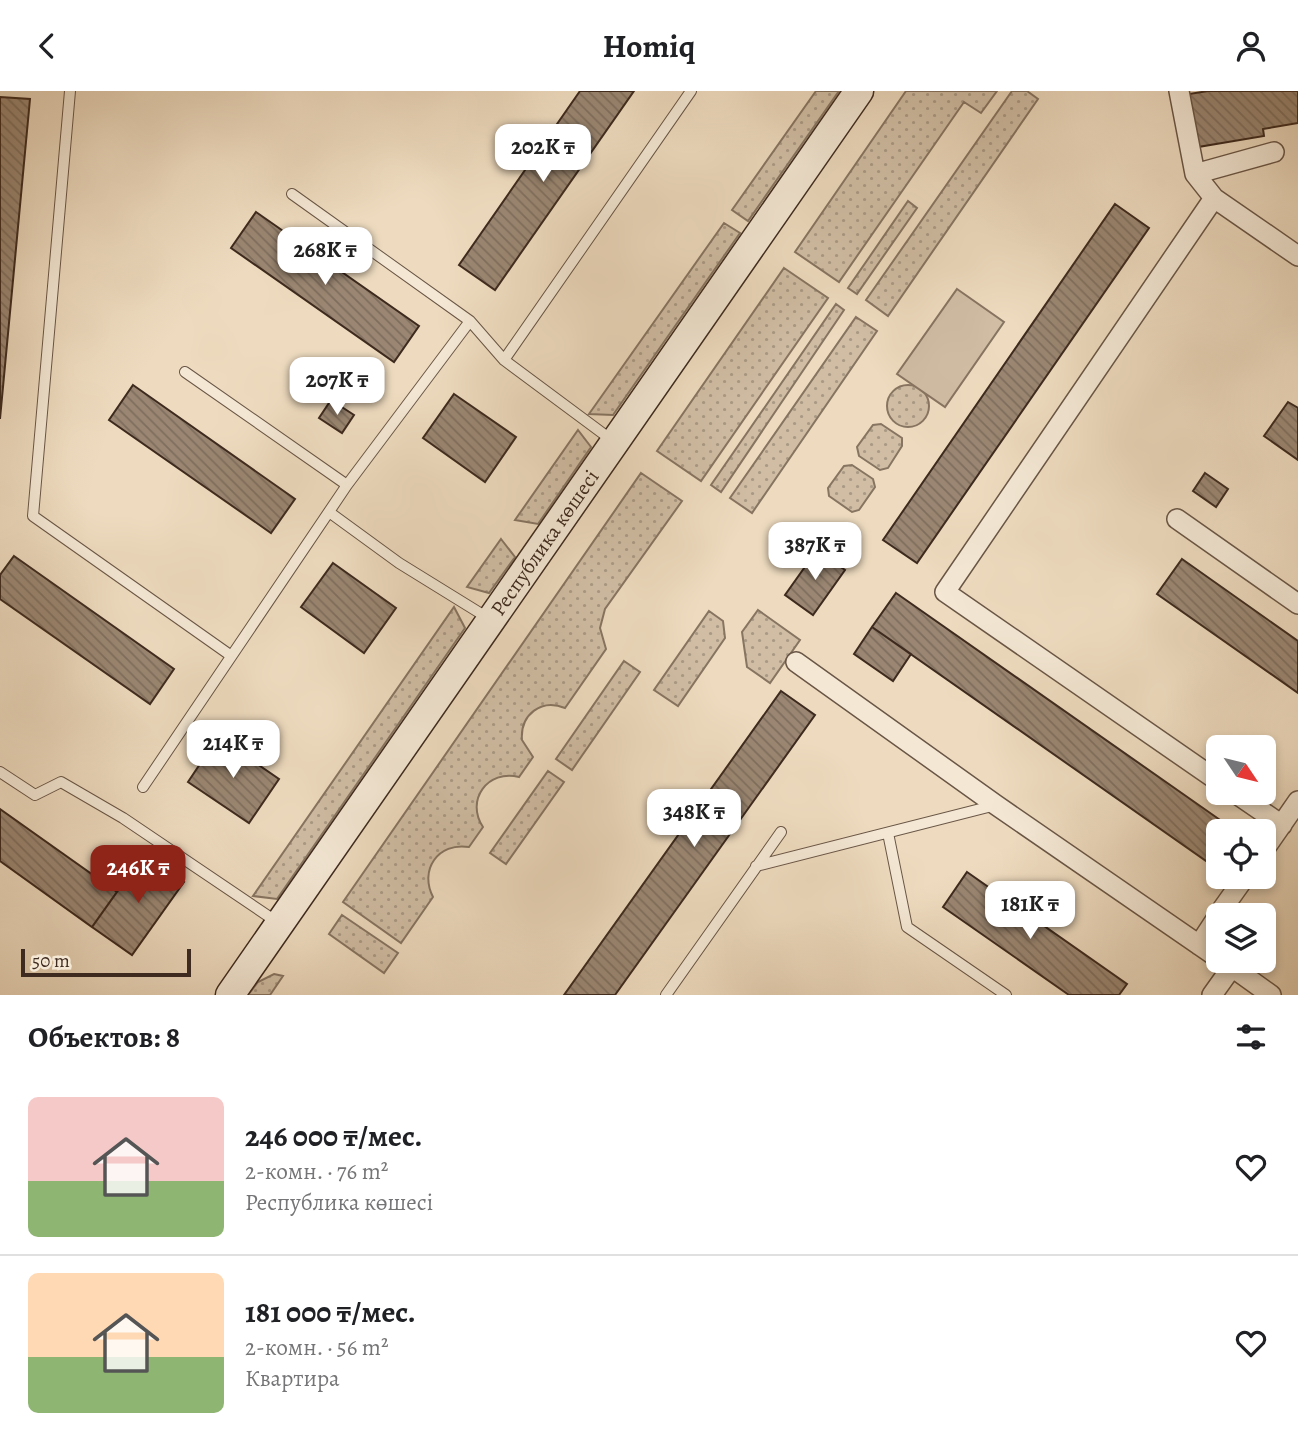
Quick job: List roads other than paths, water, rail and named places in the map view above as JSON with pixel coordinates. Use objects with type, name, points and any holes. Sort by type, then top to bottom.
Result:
[{"type":"street","name":"Республика көшесі","points":[[230,995],[859,91]]},
{"type":"street","points":[[1179,91],[1195,174],[1214,198],[1298,256]]},
{"type":"street","points":[[1195,174],[1274,152]]},
{"type":"street","points":[[1206,773],[944,592],[1214,198]]},
{"type":"street","points":[[1177,519],[1298,604]]},
{"type":"street","points":[[796,661],[996,805],[1206,949]]},
{"type":"street","points":[[1276,834],[1298,801]]},
{"type":"street","points":[[1253,805],[1282,825]]},
{"type":"street","points":[[1199,944],[1206,934]]},
{"type":"street","points":[[1212,995],[1220,973]]},
{"type":"street","points":[[1240,973],[1271,995]]},
{"type":"lane","points":[[71,91],[33,516],[230,655]]},
{"type":"lane","points":[[504,361],[691,91]]},
{"type":"lane","points":[[292,194],[470,321],[504,361],[615,443]]},
{"type":"lane","points":[[143,787],[328,512],[470,321]]},
{"type":"lane","points":[[185,372],[347,485]]},
{"type":"lane","points":[[328,512],[399,563],[491,621]]},
{"type":"lane","points":[[0,772],[35,795],[61,782],[123,818],[280,924]]},
{"type":"lane","points":[[756,866],[996,805]]},
{"type":"lane","points":[[666,995],[781,832]]},
{"type":"lane","points":[[888,833],[907,927],[1006,995]]}]
